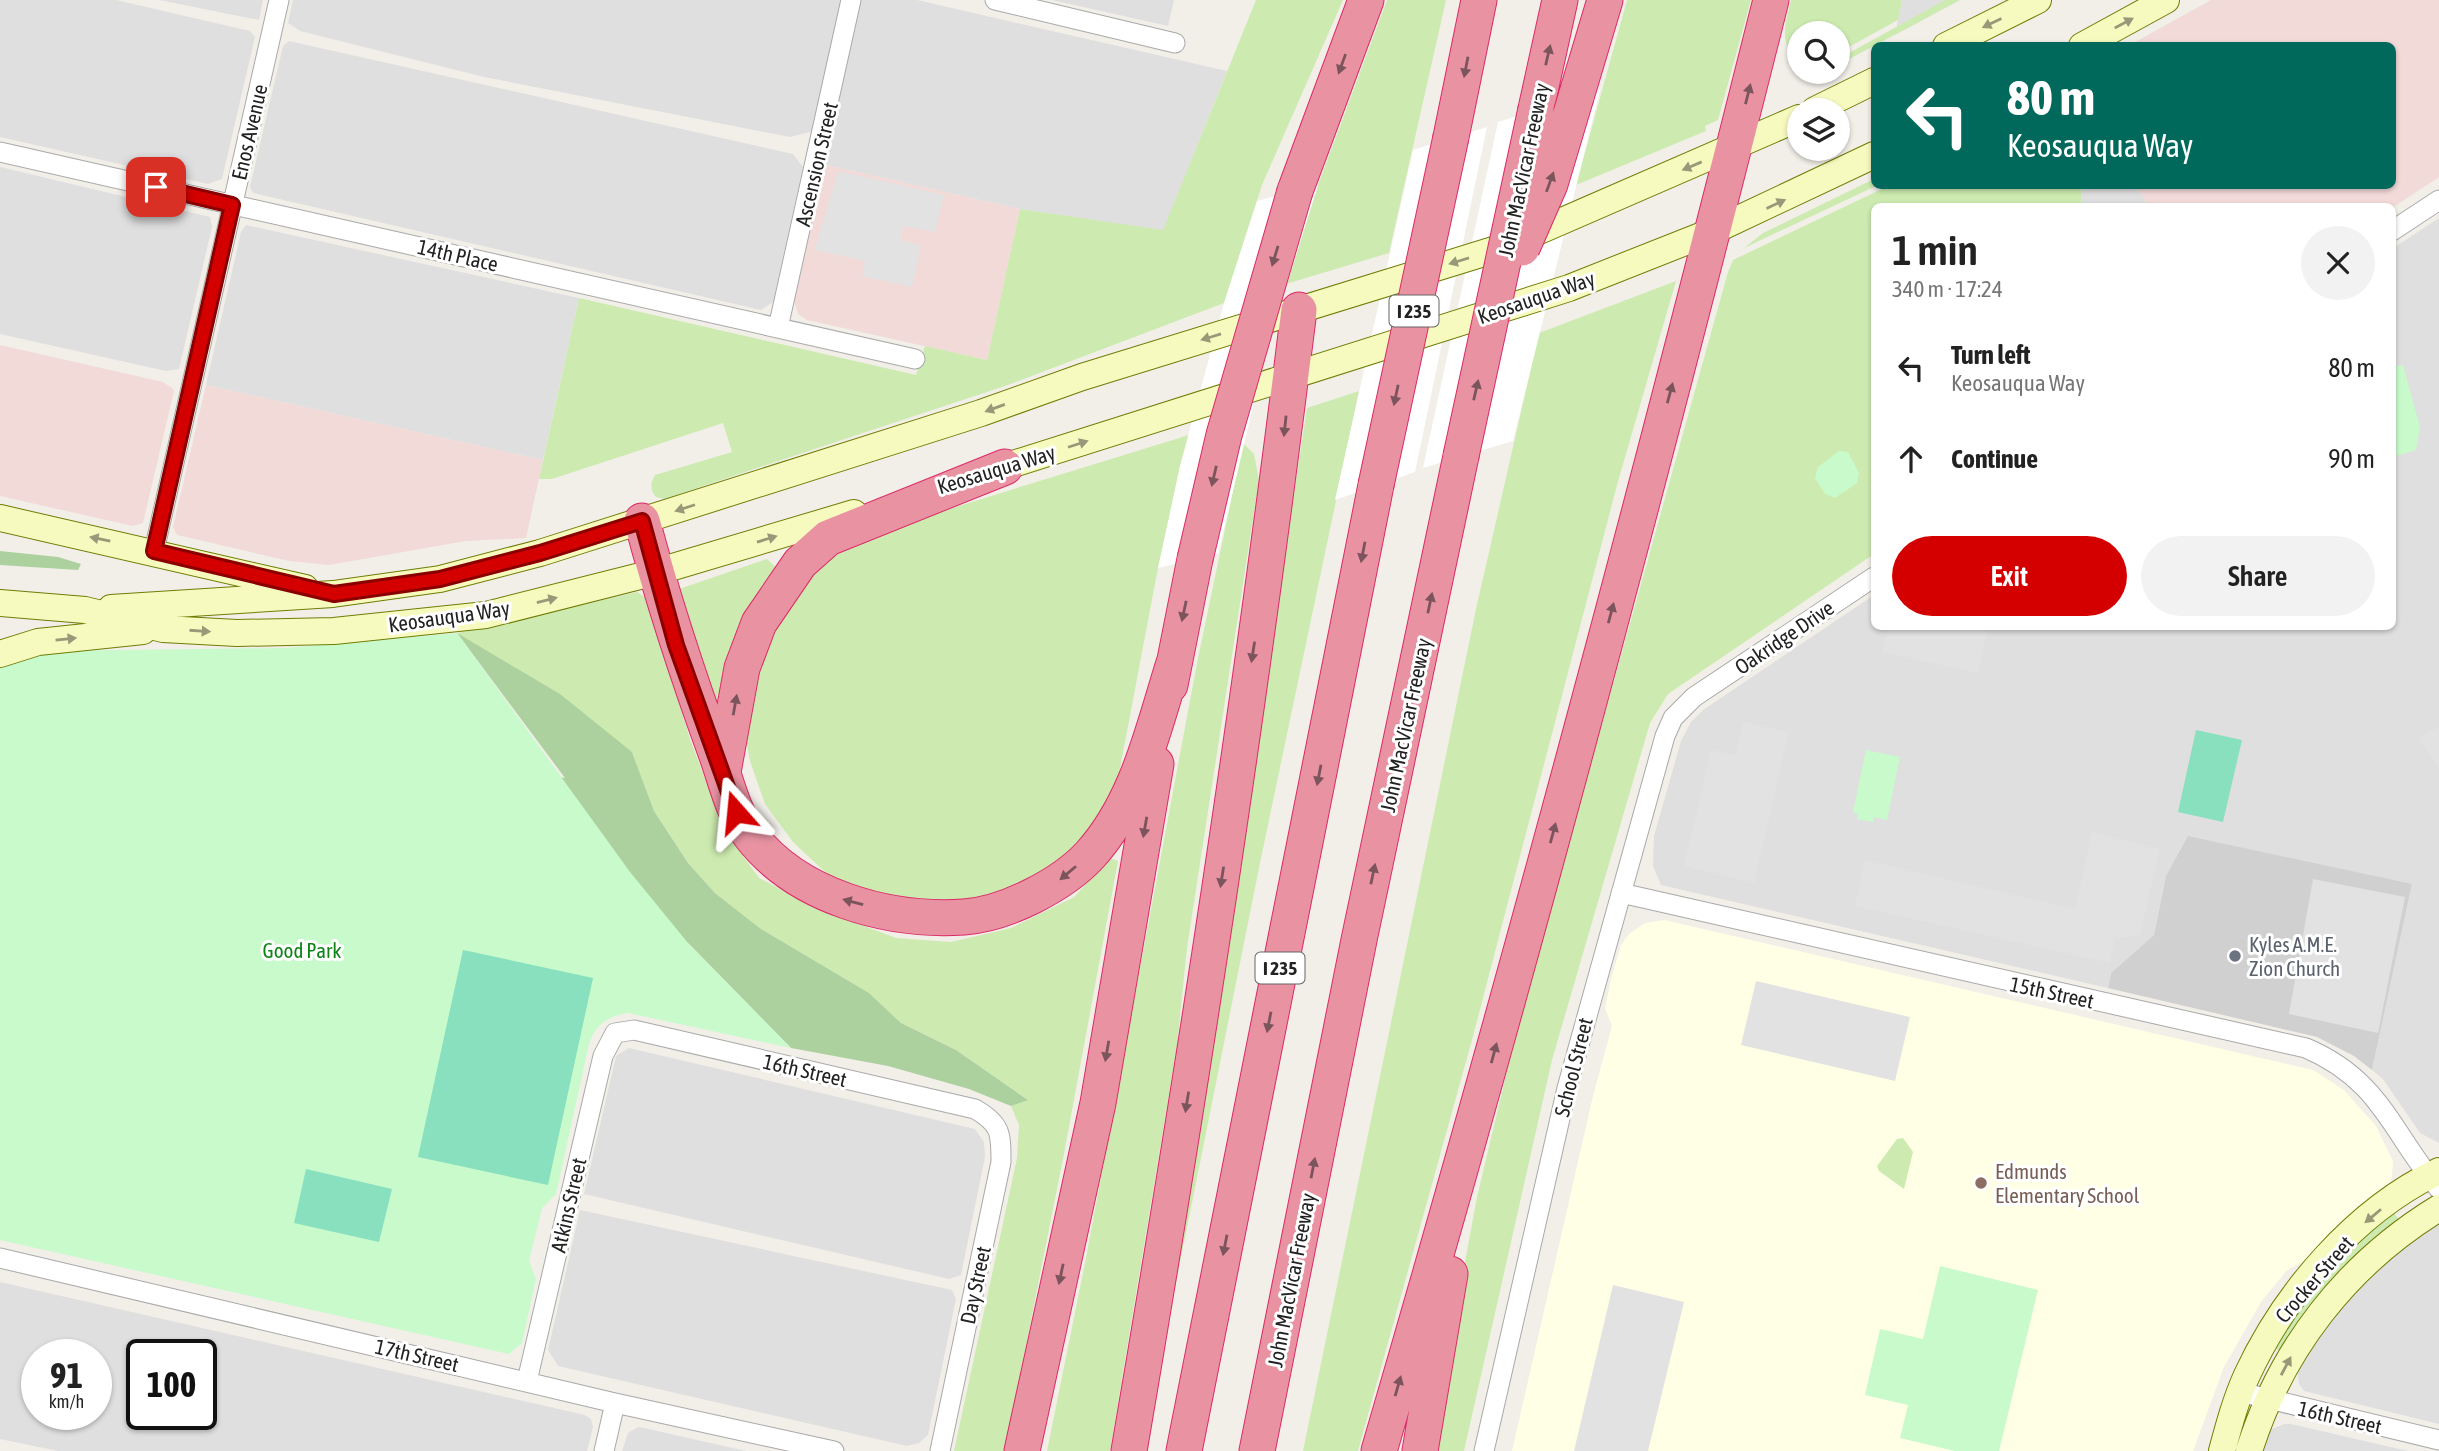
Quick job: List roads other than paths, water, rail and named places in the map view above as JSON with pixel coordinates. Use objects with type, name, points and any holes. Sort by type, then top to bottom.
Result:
[{"type":"highway","points":[[1022,1451],[1098,1103],[1174,663],[1224,435],[1295,191],[1366,0]]},
{"type":"highway","name":"I 235","points":[[1184,1451],[1376,485],[1479,0]]},
{"type":"highway","name":"John MacVicar Freeway","points":[[1257,1451],[1359,940],[1560,0]]},
{"type":"highway","points":[[1494,312],[1550,184],[1605,0]]},
{"type":"highway","points":[[1379,1451],[1476,1119],[1772,0]]},
{"type":"highway","points":[[1129,1451],[1164,1248],[1226,848],[1299,310]]},
{"type":"highway","points":[[723,772],[742,668],[759,623],[800,563],[828,538],[1005,467]]},
{"type":"highway","points":[[642,521],[676,645],[736,812],[768,855],[800,880],[837,898],[888,912],[933,917],[967,917],[1033,896],[1062,879],[1090,855],[1112,825],[1140,772],[1174,663]]},
{"type":"highway","points":[[1420,1451],[1476,1119]]},
{"type":"main road","points":[[1954,42],[2038,0]]},
{"type":"main road","points":[[2089,42],[2166,0]]},
{"type":"main road","points":[[1839,98],[1871,82]]},
{"type":"main road","name":"Keosauqua Way","points":[[0,603],[85,610],[334,594],[440,579],[540,553],[981,413],[1082,377],[1500,248],[1787,124]]},
{"type":"main road","name":"Keosauqua Way","points":[[85,610],[163,629],[237,633],[334,631],[486,615],[656,572],[1005,467],[1569,288],[1713,231],[1871,156]]},
{"type":"main road","points":[[0,517],[334,594]]},
{"type":"main road","points":[[0,654],[38,642],[163,629]]},
{"type":"main road","name":"Crocker Street","points":[[2222,1451],[2240,1392],[2265,1340],[2298,1292],[2375,1213],[2435,1179]]},
{"type":"main road","name":"Crocker Street","points":[[2249,1451],[2268,1400],[2310,1325],[2340,1288],[2395,1238],[2439,1208]]},
{"type":"street","name":"Enos Avenue","points":[[154,551],[279,0]]},
{"type":"street","name":"Ascension Street","points":[[778,328],[851,0]]},
{"type":"street","points":[[997,0],[1175,43]]},
{"type":"street","name":"14th Place","points":[[0,152],[915,359]]},
{"type":"street","points":[[2396,228],[2439,200]]},
{"type":"street","name":"Oakridge Drive","points":[[1695,697],[1871,579]]},
{"type":"street","name":"School Street","points":[[1484,1451],[1567,1088],[1621,893],[1665,736],[1674,718],[1695,697]]},
{"type":"street","name":"15th Street","points":[[1621,893],[2306,1048],[2326,1057],[2368,1089],[2435,1179]]},
{"type":"street","name":"16th Street","points":[[615,1032],[634,1030],[975,1109],[993,1120]]},
{"type":"street","name":"Atkins Street","points":[[527,1381],[603,1056],[615,1032]]},
{"type":"street","name":"Day Street","points":[[940,1451],[1001,1162],[999,1130],[993,1120]]},
{"type":"street","name":"17th Street","points":[[0,1258],[615,1403],[834,1451]]},
{"type":"street","name":"16th Street","points":[[2240,1392],[2439,1440]]},
{"type":"street","points":[[604,1451],[615,1403]]},
{"type":"place","name":"Kyles A.M.E. Zion Church","points":[[2235,956]]},
{"type":"place","name":"Edmunds Elementary School","points":[[1981,1183]]},
{"type":"park label","name":"Good Park","points":[[302,950]]}]
